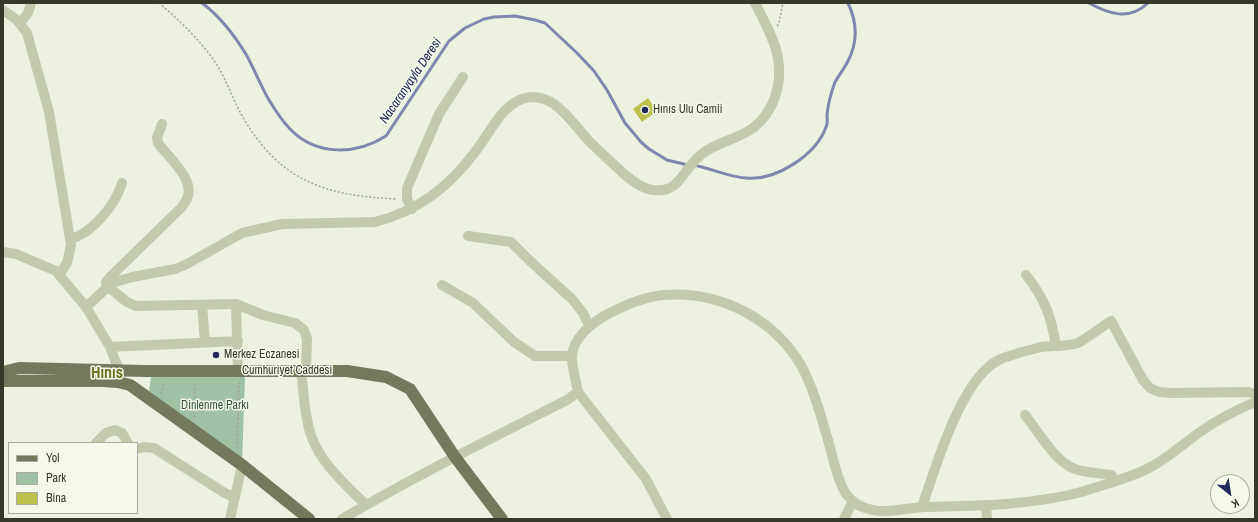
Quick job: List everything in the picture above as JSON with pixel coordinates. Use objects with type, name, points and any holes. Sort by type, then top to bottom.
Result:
[{"type":"main road","name":"Cumhuriyet Caddesi","points":[[3,372],[19,368],[118,376],[242,465],[309,519]]},
{"type":"main road","name":"Cumhuriyet Caddesi","points":[[3,381],[118,376],[238,377],[303,371],[347,371],[386,377],[410,389],[455,456],[502,519]]},
{"type":"street","points":[[20,23],[28,13],[31,3]]},
{"type":"street","points":[[86,307],[117,281],[175,269],[187,264],[242,233],[282,224],[375,222],[388,219],[412,209],[431,197],[448,183],[475,152],[501,116],[512,105],[522,99],[539,97],[550,101],[561,109],[589,141],[616,167],[630,179],[643,186],[652,190],[662,190],[678,183],[692,164],[712,147],[742,135],[753,128],[772,106],[778,91],[778,57],[755,3]]},
{"type":"street","points":[[3,10],[20,23],[27,33],[49,112],[70,239],[70,255],[65,268],[59,275]]},
{"type":"street","points":[[412,209],[407,199],[407,188],[439,114],[463,77]]},
{"type":"street","points":[[162,124],[157,138],[158,143],[182,171],[188,186],[188,198],[182,207],[110,277],[106,282],[108,287],[127,302],[140,307],[236,304],[264,315],[295,323],[301,327],[307,339],[303,371],[308,426],[312,439],[330,468],[366,505]]},
{"type":"street","points":[[70,239],[82,235],[104,215],[116,198],[122,183]]},
{"type":"street","points":[[468,236],[511,242],[572,299],[583,313],[589,326]]},
{"type":"street","points":[[3,252],[16,254],[56,271],[86,307],[110,347],[118,376]]},
{"type":"street","points":[[1026,275],[1039,291],[1044,302],[1053,330],[1056,346]]},
{"type":"street","points":[[442,285],[473,303],[514,342],[535,356],[572,356]]},
{"type":"street","points":[[667,519],[646,479],[578,392],[572,356],[575,346],[581,336],[589,326],[601,317],[621,307],[662,295],[683,295],[707,298],[727,303],[747,311],[779,336],[801,366],[811,386],[837,471],[846,493],[853,501],[863,507],[886,515],[922,507],[1007,504],[1073,494],[1116,481],[1138,474],[1157,464],[1216,421],[1255,402]]},
{"type":"street","points":[[236,304],[238,377]]},
{"type":"street","points":[[202,305],[205,342]]},
{"type":"street","points":[[922,507],[954,417],[982,372],[1002,358],[1042,347],[1066,346],[1077,343],[1111,321],[1143,380],[1150,388],[1159,392],[1172,393],[1248,392],[1255,394]]},
{"type":"street","points":[[110,347],[238,341]]},
{"type":"street","points":[[342,519],[455,456],[567,400],[578,392]]},
{"type":"street","points":[[1026,415],[1055,454],[1064,463],[1075,470],[1112,475],[1116,481]]},
{"type":"street","points":[[97,442],[106,433],[115,430],[122,433],[127,442]]},
{"type":"street","points":[[138,449],[144,447],[154,448],[235,498]]},
{"type":"street","points":[[230,519],[242,465]]},
{"type":"street","points":[[844,519],[853,501]]},
{"type":"street","points":[[986,505],[987,519]]},
{"type":"path","points":[[159,3],[209,53],[224,76],[244,120],[266,151],[279,164],[308,182],[331,190],[369,197],[407,199]]},
{"type":"path","points":[[769,33],[774,30],[779,23],[783,3]]},
{"type":"path","points":[[237,453],[238,377]]},
{"type":"path","points":[[194,422],[195,380]]},
{"type":"path","points":[[160,396],[164,381]]},
{"type":"green space","name":"Dinlenme Parkı","points":[[151,377],[245,377],[242,463],[149,391]]},
{"type":"building","name":"Hınıs Ulu Camii","points":[[648,98],[657,111],[642,122],[633,109]]},
{"type":"waterway","name":"Nacaranyayla Deresi","points":[[202,3],[209,8],[238,41],[276,112],[291,130],[301,139],[313,145],[337,150],[350,149],[362,147],[386,136],[449,41],[465,28],[484,19],[515,16],[545,23],[594,71],[607,90],[625,123],[641,142],[649,149],[667,160],[688,165]]},
{"type":"waterway","name":"Nacaranyayla Deresi","points":[[693,165],[733,176],[758,178],[782,171],[794,164],[814,147],[827,126],[828,107],[835,82],[848,61],[855,39],[855,25],[848,3]]},
{"type":"waterway","name":"Nacaranyayla Deresi","points":[[1089,3],[1111,13],[1119,14],[1134,12],[1141,9],[1148,3]]},
{"type":"place","name":"Hınıs Ulu Camii","points":[[645,110]]},
{"type":"place","name":"Merkez Eczanesi","points":[[216,355]]},
{"type":"district","name":"Hınıs","points":[[107,374]]}]
